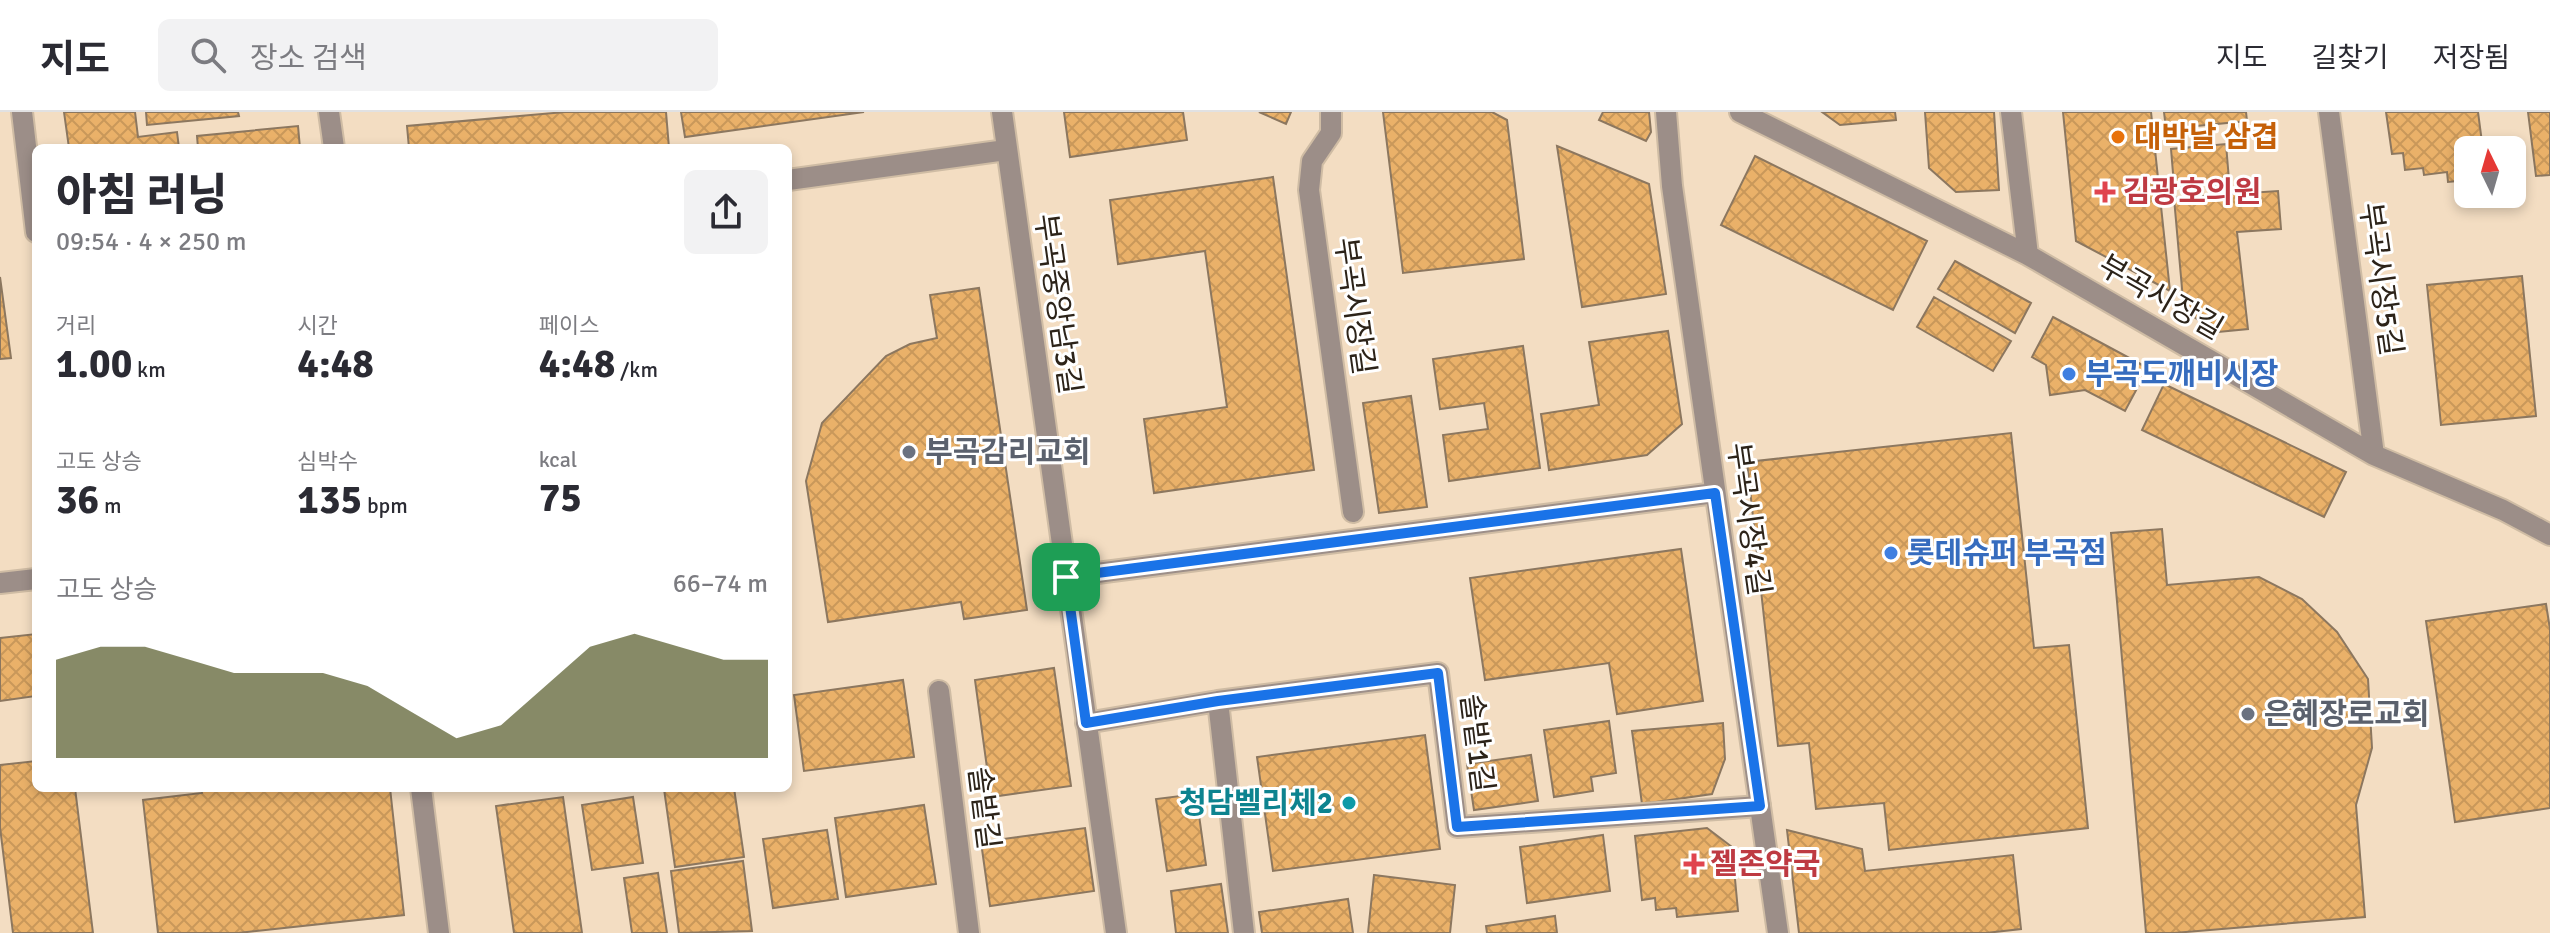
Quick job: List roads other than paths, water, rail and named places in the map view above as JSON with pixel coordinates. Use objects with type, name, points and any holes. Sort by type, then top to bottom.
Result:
[{"type":"street","points":[[22,112],[32,198]]},
{"type":"street","points":[[329,112],[333,144]]},
{"type":"street","name":"부곡중앙남3길","points":[[1002,112],[1116,933]]},
{"type":"street","name":"부곡시장길","points":[[1331,112],[1331,133],[1312,161],[1309,190],[1353,512]]},
{"type":"street","name":"부곡시장4길","points":[[1666,112],[1672,186],[1778,933]]},
{"type":"street","name":"부곡시장길","points":[[1740,112],[2028,255],[2374,455],[2503,510],[2550,535]]},
{"type":"street","points":[[2011,112],[2028,255]]},
{"type":"street","name":"부곡시장5길","points":[[2329,112],[2374,455]]},
{"type":"street","points":[[792,179],[1006,150]]},
{"type":"street","points":[[1066,577],[1715,493]]},
{"type":"street","points":[[0,583],[32,579]]},
{"type":"street","name":"솔밭1길","points":[[1218,701],[1438,673],[1457,827],[1760,806]]},
{"type":"street","name":"솔밭길","points":[[939,691],[969,933]]},
{"type":"street","points":[[1086,723],[1218,701],[1244,933]]},
{"type":"street","points":[[421,792],[439,933]]},
{"type":"place","name":"대박날 삼겹","points":[[2118,137]]},
{"type":"place","name":"김광호의원","points":[[2105,192]]},
{"type":"place","name":"부곡도깨비시장","points":[[2069,374]]},
{"type":"place","name":"부곡감리교회","points":[[909,452]]},
{"type":"place","name":"롯데슈퍼 부곡점","points":[[1891,553]]},
{"type":"place","name":"은혜장로교회","points":[[2248,714]]},
{"type":"place","name":"청담벨리체2","points":[[1349,803]]},
{"type":"place","name":"젤존약국","points":[[1694,864]]}]
